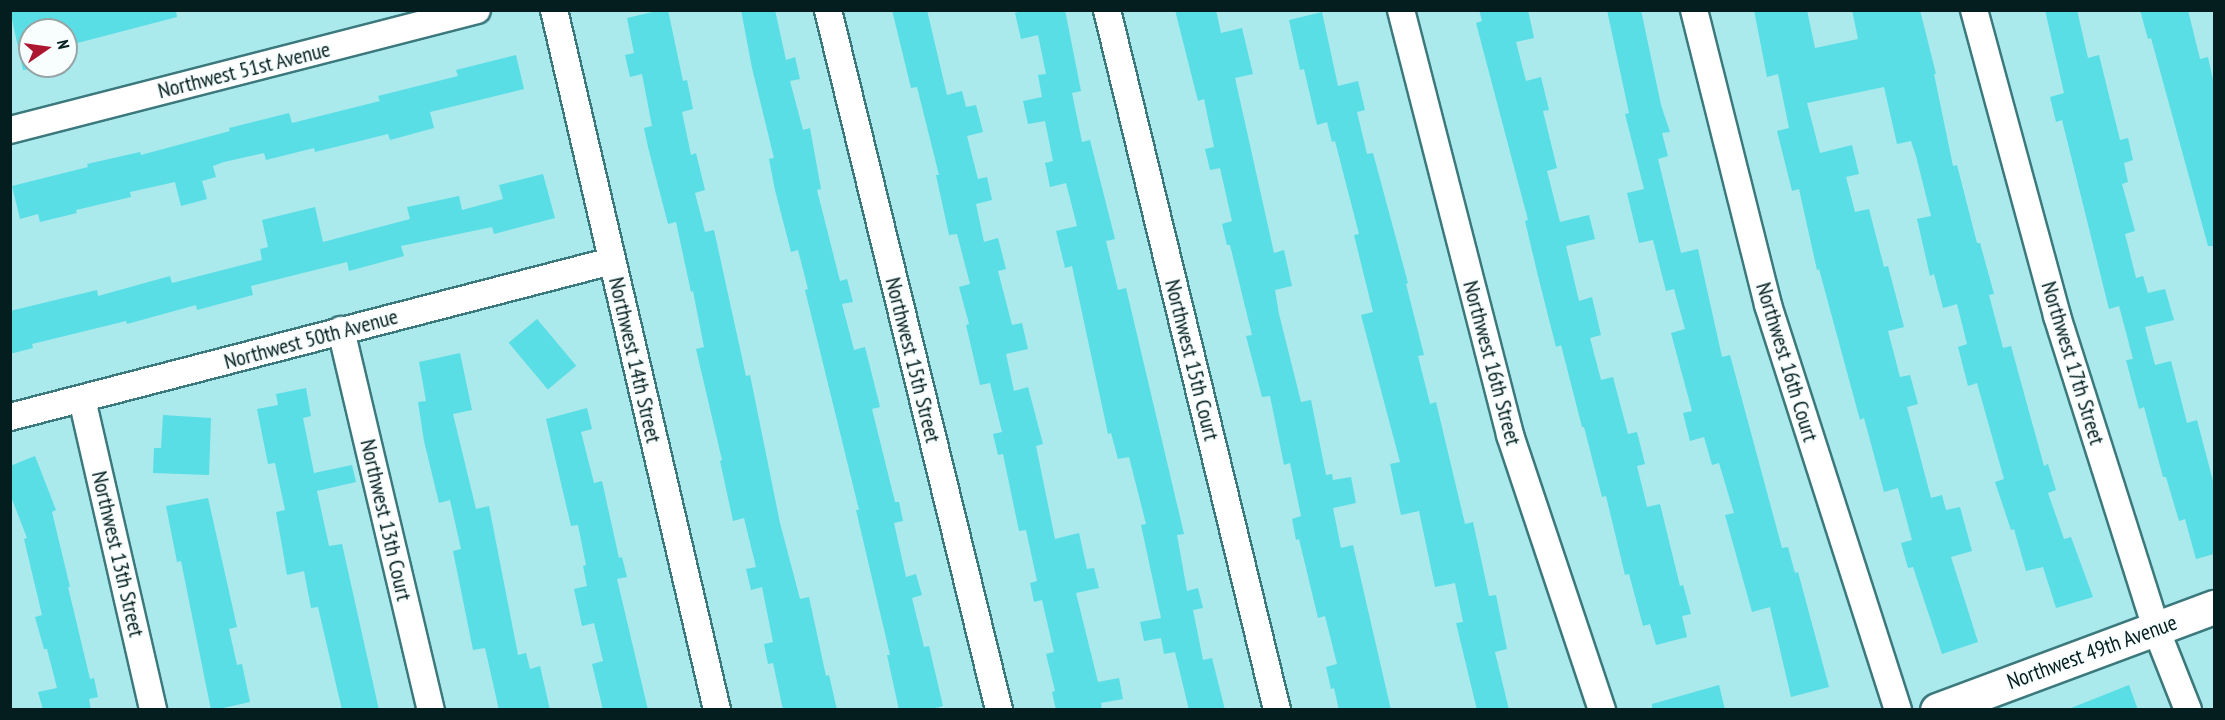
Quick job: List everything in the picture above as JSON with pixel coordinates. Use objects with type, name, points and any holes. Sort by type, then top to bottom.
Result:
[{"type":"street","name":"Northwest 51st Avenue","points":[[10,129],[477,10]]},
{"type":"street","name":"Northwest 14th Street","points":[[554,10],[717,710]]},
{"type":"street","name":"Northwest 15th Street","points":[[828,10],[999,710]]},
{"type":"street","name":"Northwest 15th Court","points":[[1107,10],[1277,710]]},
{"type":"street","name":"Northwest 16th Street","points":[[1401,10],[1510,435],[1602,710]]},
{"type":"street","name":"Northwest 16th Court","points":[[1694,10],[1768,305],[1898,710]]},
{"type":"street","name":"Northwest 17th Street","points":[[1974,10],[2057,316],[2156,629],[2188,710]]},
{"type":"street","name":"Northwest 50th Avenue","points":[[10,417],[612,261]]},
{"type":"street","name":"Northwest 13th Court","points":[[341,330],[431,710]]},
{"type":"street","name":"Northwest 13th Street","points":[[82,399],[153,710]]},
{"type":"street","name":"Northwest 49th Avenue","points":[[1936,710],[2214,607]]},
{"type":"building","points":[[10,10],[176,10],[177,17],[78,43],[78,18],[18,18],[18,47]]},
{"type":"building","points":[[668,10],[683,81],[687,80],[693,109],[682,112],[691,155],[696,153],[705,190],[695,193],[705,232],[714,230],[746,376],[750,375],[780,523],[800,599],[809,597],[826,676],[829,675],[837,710],[783,710],[773,663],[768,664],[764,644],[773,642],[762,587],[751,590],[746,569],[756,567],[744,518],[733,521],[720,461],[722,460],[696,349],[704,347],[693,291],[691,292],[676,222],[668,224],[648,147],[644,128],[652,126],[642,74],[630,77],[625,55],[634,53],[627,18]]},
{"type":"building","points":[[741,10],[775,10],[786,60],[795,57],[800,79],[790,81],[803,130],[810,128],[821,189],[817,190],[840,281],[847,279],[853,302],[842,304],[854,350],[865,347],[880,407],[872,409],[895,502],[899,502],[903,521],[894,523],[906,577],[916,574],[922,595],[912,598],[924,647],[929,646],[943,706],[929,710],[899,710],[887,655],[890,655],[856,510],[859,510],[805,290],[808,289],[798,250],[791,252],[775,190],[769,159],[774,158],[752,68]]},
{"type":"building","points":[[892,10],[927,10],[947,95],[962,91],[966,107],[976,105],[983,132],[967,136],[978,179],[987,177],[992,200],[976,204],[984,242],[998,238],[1006,269],[998,271],[1012,325],[1022,323],[1028,349],[1006,354],[1014,391],[1028,387],[1043,444],[1036,446],[1055,539],[1079,533],[1087,569],[1094,568],[1099,588],[1076,593],[1098,682],[1119,678],[1123,699],[1101,703],[1102,710],[1056,710],[1052,692],[1055,691],[1046,654],[1054,652],[1042,600],[1034,602],[1030,583],[1037,581],[1026,530],[1019,531],[1003,454],[998,455],[993,434],[1002,432],[990,383],[980,385],[966,325],[969,324],[959,287],[970,284],[957,234],[949,235],[936,175],[939,175],[917,87],[911,88]]},
{"type":"building","points":[[1027,10],[1065,10],[1081,91],[1072,93],[1082,142],[1090,140],[1115,239],[1106,241],[1118,290],[1126,288],[1184,534],[1177,535],[1187,591],[1198,588],[1203,608],[1193,610],[1203,660],[1212,658],[1225,710],[1189,710],[1175,652],[1164,654],[1161,638],[1144,641],[1140,622],[1161,618],[1141,525],[1146,524],[1129,457],[1118,459],[1111,433],[1108,434],[1072,266],[1065,268],[1056,231],[1077,226],[1066,183],[1050,187],[1045,163],[1053,161],[1045,121],[1028,124],[1023,101],[1042,97],[1038,75],[1046,74],[1038,35],[1021,39],[1015,13]]},
{"type":"building","points":[[1175,10],[1216,10],[1221,33],[1242,28],[1253,74],[1235,78],[1274,253],[1284,250],[1292,286],[1275,290],[1279,314],[1301,402],[1311,400],[1326,475],[1332,474],[1333,480],[1351,477],[1356,503],[1333,508],[1341,548],[1353,545],[1391,710],[1339,710],[1334,688],[1331,689],[1326,667],[1337,664],[1325,616],[1318,618],[1299,539],[1296,540],[1292,519],[1301,516],[1290,463],[1284,465],[1270,396],[1262,397],[1246,336],[1252,335],[1230,245],[1227,245],[1222,224],[1232,221],[1220,168],[1210,170],[1205,149],[1214,147],[1204,99],[1198,101]]},
{"type":"building","points":[[1479,10],[1528,10],[1534,38],[1516,42],[1526,81],[1541,77],[1549,110],[1543,111],[1557,168],[1547,171],[1560,222],[1589,215],[1595,239],[1566,246],[1579,301],[1592,297],[1601,335],[1590,338],[1601,380],[1613,377],[1628,434],[1637,432],[1645,464],[1637,466],[1647,507],[1660,504],[1680,586],[1683,585],[1691,614],[1682,616],[1687,637],[1656,645],[1650,624],[1643,626],[1629,574],[1625,575],[1606,496],[1602,497],[1561,345],[1556,347],[1525,221],[1528,220],[1476,23],[1482,21]]},
{"type":"building","points":[[1607,10],[1641,10],[1661,105],[1670,132],[1662,133],[1668,156],[1658,159],[1681,253],[1698,249],[1722,357],[1730,355],[1782,548],[1788,547],[1795,573],[1798,572],[1829,687],[1791,697],[1770,607],[1752,612],[1725,515],[1734,513],[1719,463],[1712,465],[1704,437],[1690,441],[1683,413],[1692,411],[1671,333],[1685,329],[1674,289],[1666,291],[1653,240],[1639,243],[1627,193],[1644,189],[1625,114],[1629,113]]},
{"type":"building","points":[[1754,10],[1807,10],[1815,48],[1858,39],[1852,10],[1920,10],[1936,74],[1934,74],[1953,166],[1957,165],[1977,243],[1980,243],[1994,294],[1989,295],[2003,348],[2011,346],[2044,466],[2048,464],[2056,490],[2048,493],[2064,539],[2071,537],[2093,597],[2056,608],[2043,567],[2026,571],[2014,529],[2011,530],[1995,482],[2004,479],[1977,383],[1968,386],[1958,347],[1967,344],[1957,304],[1943,308],[1934,274],[1930,276],[1917,219],[1931,216],[1916,156],[1911,141],[1897,144],[1884,87],[1807,103],[1820,153],[1852,145],[1859,174],[1846,177],[1855,212],[1869,209],[1884,267],[1888,266],[1904,327],[1888,331],[1900,377],[1910,375],[1918,404],[1907,407],[1931,498],[1942,495],[1946,510],[1960,507],[1972,551],[1951,557],[1978,642],[1942,654],[1913,567],[1908,568],[1901,543],[1912,540],[1898,488],[1884,492],[1864,418],[1860,420],[1819,269],[1817,270],[1799,189],[1792,191],[1777,131],[1789,128],[1778,74],[1767,77]]},
{"type":"building","points":[[2045,10],[2077,10],[2088,58],[2099,55],[2120,140],[2128,138],[2133,160],[2124,163],[2128,182],[2122,184],[2135,231],[2125,234],[2136,278],[2143,276],[2148,293],[2165,289],[2174,320],[2145,327],[2155,365],[2171,361],[2187,423],[2197,420],[2214,485],[2214,554],[2196,559],[2185,519],[2179,521],[2166,477],[2163,477],[2144,407],[2139,409],[2126,360],[2133,359],[2119,306],[2109,309],[2062,120],[2056,122],[2050,97],[2064,93]]},
{"type":"building","points":[[2140,10],[2188,10],[2200,59],[2208,57],[2214,84],[2214,246],[2208,246],[2151,38],[2148,39]]},
{"type":"building","points":[[1322,12],[1338,86],[1358,81],[1365,110],[1357,112],[1367,154],[1373,153],[1408,283],[1406,284],[1424,355],[1418,356],[1430,404],[1436,402],[1465,524],[1473,522],[1489,596],[1496,595],[1507,649],[1495,652],[1509,710],[1477,710],[1456,623],[1463,622],[1455,583],[1435,587],[1419,511],[1401,515],[1390,464],[1400,462],[1361,315],[1373,312],[1354,235],[1359,234],[1335,141],[1332,142],[1327,122],[1317,125],[1304,69],[1300,70],[1289,20]]},
{"type":"building","points":[[516,55],[524,89],[430,112],[434,128],[390,140],[388,134],[315,152],[314,148],[266,160],[264,153],[224,162],[213,166],[216,177],[202,181],[207,199],[181,206],[175,182],[130,192],[131,197],[76,210],[77,213],[40,222],[38,214],[20,219],[12,186],[88,167],[87,164],[140,152],[141,155],[230,131],[229,128],[289,113],[292,123],[380,101],[378,96],[458,76],[456,70]]},
{"type":"building","points":[[543,174],[555,218],[494,234],[492,227],[401,246],[404,256],[349,271],[347,262],[251,286],[253,295],[197,310],[196,305],[127,324],[126,321],[32,344],[33,348],[10,354],[10,311],[97,290],[98,296],[170,276],[172,283],[262,260],[260,249],[268,247],[262,220],[315,207],[323,242],[410,219],[407,207],[459,196],[462,210],[503,199],[499,185]]},
{"type":"building","points":[[537,319],[576,366],[548,390],[509,343]]},
{"type":"building","points":[[460,353],[472,410],[453,414],[476,509],[489,506],[518,655],[526,653],[530,669],[540,666],[550,710],[499,710],[485,648],[473,650],[453,551],[461,549],[450,500],[439,503],[424,441],[418,402],[426,401],[419,362]]},
{"type":"building","points":[[306,388],[311,416],[303,418],[314,473],[352,465],[356,482],[317,491],[329,546],[342,544],[379,710],[342,710],[318,607],[311,608],[304,571],[287,575],[276,512],[285,510],[275,463],[268,464],[257,409],[278,405],[276,394]]},
{"type":"building","points":[[587,408],[592,429],[581,432],[594,483],[602,481],[619,558],[622,557],[627,577],[617,579],[648,710],[603,710],[592,664],[603,661],[594,623],[582,626],[574,589],[587,586],[583,566],[586,565],[578,525],[571,526],[546,419]]},
{"type":"building","points":[[163,415],[211,418],[209,475],[153,473],[154,448],[161,448]]},
{"type":"building","points":[[35,456],[56,510],[52,512],[70,587],[68,587],[90,679],[94,678],[98,697],[89,699],[91,710],[43,710],[38,692],[57,688],[47,649],[44,649],[35,617],[42,615],[24,539],[27,538],[10,494],[10,466]]},
{"type":"building","points":[[208,498],[237,627],[229,629],[237,665],[242,664],[250,702],[214,710],[211,710],[181,561],[177,562],[166,506]]},
{"type":"building","points":[[1719,685],[1725,710],[1652,710],[1652,704]]},
{"type":"building","points":[[2129,685],[2138,710],[2071,710],[2071,708]]}]
